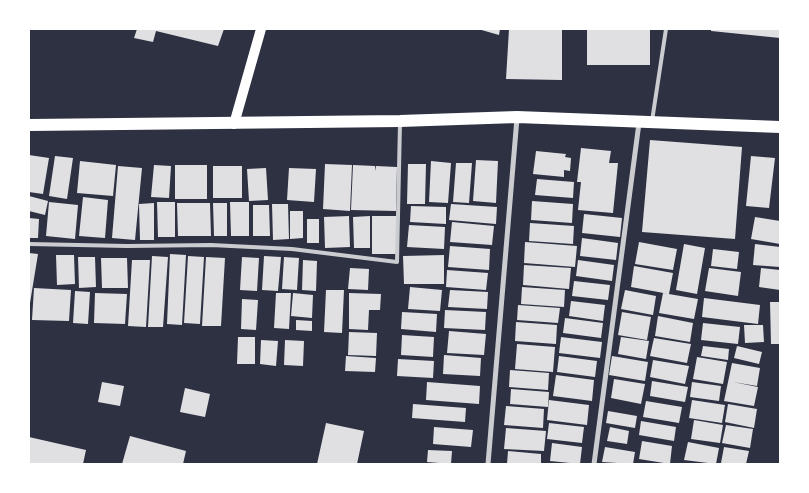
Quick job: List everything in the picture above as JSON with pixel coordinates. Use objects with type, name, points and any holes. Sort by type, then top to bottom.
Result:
[{"type":"main road","points":[[234,124],[261,29]]},
{"type":"main road","points":[[29,125],[400,122],[517,117],[780,127]]},
{"type":"street","points":[[488,464],[517,117]]},
{"type":"street","points":[[594,464],[645,123]]},
{"type":"lane","points":[[645,123],[666,29]]},
{"type":"lane","points":[[29,244],[211,245],[283,248],[397,262],[400,122]]},
{"type":"building","points":[[137,29],[224,29],[218,46],[156,31],[153,42],[134,38]]},
{"type":"building","points":[[478,29],[500,29],[499,35]]},
{"type":"building","points":[[509,29],[562,29],[562,80],[506,79]]},
{"type":"building","points":[[587,29],[650,29],[650,65],[587,65]]},
{"type":"building","points":[[711,29],[780,29],[780,38],[711,31]]},
{"type":"building","points":[[650,140],[742,147],[735,239],[642,232]]},
{"type":"building","points":[[581,148],[611,151],[609,163],[618,163],[613,213],[578,210],[581,182],[577,182]]},
{"type":"building","points":[[536,151],[566,154],[565,157],[571,158],[570,171],[564,170],[564,177],[533,174]]},
{"type":"building","points":[[29,155],[49,158],[43,194],[29,192]]},
{"type":"building","points":[[55,156],[73,158],[67,199],[49,196]]},
{"type":"building","points":[[751,156],[775,158],[769,208],[746,206]]},
{"type":"building","points":[[476,160],[498,161],[496,203],[473,201]]},
{"type":"building","points":[[80,161],[116,165],[113,196],[77,193]]},
{"type":"building","points":[[431,161],[451,163],[448,203],[429,202]]},
{"type":"building","points":[[456,163],[472,163],[469,203],[453,202]]},
{"type":"building","points":[[325,164],[352,165],[350,211],[323,209]]},
{"type":"building","points":[[408,164],[426,164],[425,204],[407,204]]},
{"type":"building","points":[[154,165],[171,166],[169,198],[151,197]]},
{"type":"building","points":[[175,165],[207,165],[207,199],[175,199]]},
{"type":"building","points":[[353,165],[375,166],[376,171],[376,166],[397,167],[396,211],[351,210]]},
{"type":"building","points":[[118,166],[142,168],[135,240],[112,238]]},
{"type":"building","points":[[213,166],[242,166],[242,198],[213,198]]},
{"type":"building","points":[[266,168],[268,200],[249,201],[247,169]]},
{"type":"building","points":[[289,168],[316,169],[314,202],[287,200]]},
{"type":"building","points":[[537,179],[574,182],[573,198],[535,195]]},
{"type":"building","points":[[29,196],[48,201],[45,215],[29,211]]},
{"type":"building","points":[[83,197],[108,200],[105,238],[79,236]]},
{"type":"building","points":[[532,201],[573,204],[572,223],[531,220]]},
{"type":"building","points":[[49,202],[78,205],[75,239],[46,236]]},
{"type":"building","points":[[157,202],[175,202],[175,237],[158,237]]},
{"type":"building","points":[[230,202],[249,202],[249,236],[231,236]]},
{"type":"building","points":[[154,203],[154,240],[140,240],[139,204]]},
{"type":"building","points":[[177,203],[210,203],[211,236],[178,236]]},
{"type":"building","points":[[213,203],[227,203],[227,236],[214,236]]},
{"type":"building","points":[[272,204],[288,204],[289,239],[273,240]]},
{"type":"building","points":[[451,204],[497,207],[496,224],[449,220]]},
{"type":"building","points":[[253,205],[269,205],[270,236],[253,236]]},
{"type":"building","points":[[411,206],[446,207],[446,224],[410,222]]},
{"type":"building","points":[[290,211],[303,211],[303,238],[290,239]]},
{"type":"building","points":[[584,214],[622,218],[620,237],[582,233]]},
{"type":"building","points":[[349,216],[350,247],[325,248],[324,217]]},
{"type":"building","points":[[370,216],[370,248],[354,248],[353,217]]},
{"type":"building","points":[[372,216],[397,216],[396,254],[372,254]]},
{"type":"building","points":[[755,217],[780,221],[780,244],[751,239]]},
{"type":"building","points":[[29,218],[39,219],[38,238],[29,238]]},
{"type":"building","points":[[307,219],[319,219],[319,243],[307,243]]},
{"type":"building","points":[[452,222],[494,226],[492,245],[450,242]]},
{"type":"building","points":[[530,223],[574,226],[573,244],[529,241]]},
{"type":"building","points":[[409,225],[445,227],[444,249],[407,247]]},
{"type":"building","points":[[582,238],[618,243],[616,260],[580,256]]},
{"type":"building","points":[[525,242],[577,246],[575,267],[524,263]]},
{"type":"building","points":[[639,242],[677,249],[673,270],[635,264]]},
{"type":"building","points":[[684,244],[705,248],[697,294],[676,290]]},
{"type":"building","points":[[755,244],[780,247],[780,267],[753,265]]},
{"type":"building","points":[[450,246],[490,249],[489,270],[448,267]]},
{"type":"building","points":[[713,249],[739,252],[737,269],[711,266]]},
{"type":"building","points":[[29,253],[38,254],[30,303],[29,303]]},
{"type":"building","points":[[170,254],[186,255],[182,325],[167,324]]},
{"type":"building","points":[[56,255],[74,255],[75,284],[57,285]]},
{"type":"building","points":[[444,255],[444,284],[404,284],[403,256]]},
{"type":"building","points":[[152,256],[168,257],[163,327],[148,327]]},
{"type":"building","points":[[188,256],[204,257],[200,324],[184,323]]},
{"type":"building","points":[[264,256],[281,257],[278,291],[262,290]]},
{"type":"building","points":[[78,257],[95,257],[96,287],[79,288]]},
{"type":"building","points":[[206,257],[225,258],[221,326],[202,326]]},
{"type":"building","points":[[242,257],[259,258],[257,291],[240,290]]},
{"type":"building","points":[[284,257],[299,258],[297,290],[282,289]]},
{"type":"building","points":[[101,258],[127,258],[128,288],[102,288]]},
{"type":"building","points":[[132,260],[150,260],[146,327],[128,326]]},
{"type":"building","points":[[303,260],[317,261],[316,291],[302,290]]},
{"type":"building","points":[[578,260],[614,265],[612,281],[576,276]]},
{"type":"building","points":[[524,265],[571,268],[569,289],[523,285]]},
{"type":"building","points":[[634,266],[673,273],[669,294],[631,287]]},
{"type":"building","points":[[350,268],[369,269],[368,290],[348,289]]},
{"type":"building","points":[[709,268],[741,272],[738,296],[705,291]]},
{"type":"building","points":[[761,268],[780,270],[780,290],[759,287]]},
{"type":"building","points":[[447,270],[488,273],[486,290],[446,287]]},
{"type":"building","points":[[574,281],[610,285],[608,300],[572,296]]},
{"type":"building","points":[[410,287],[442,290],[440,311],[408,309]]},
{"type":"building","points":[[522,287],[565,290],[564,307],[521,304]]},
{"type":"building","points":[[34,288],[71,290],[69,321],[32,320]]},
{"type":"building","points":[[326,290],[344,290],[342,333],[324,332]]},
{"type":"building","points":[[450,290],[488,292],[487,309],[448,307]]},
{"type":"building","points":[[625,290],[656,296],[653,315],[621,309]]},
{"type":"building","points":[[75,291],[90,292],[88,324],[73,323]]},
{"type":"building","points":[[95,293],[127,294],[125,324],[94,323]]},
{"type":"building","points":[[276,293],[291,293],[289,329],[274,328]]},
{"type":"building","points":[[293,293],[313,295],[312,318],[291,316]]},
{"type":"building","points":[[349,293],[381,294],[380,310],[369,310],[368,330],[349,329]]},
{"type":"building","points":[[663,293],[698,299],[694,319],[659,313]]},
{"type":"building","points":[[704,298],[760,305],[758,324],[702,317]]},
{"type":"building","points":[[242,299],[258,300],[256,330],[241,329]]},
{"type":"building","points":[[571,301],[605,305],[603,321],[569,316]]},
{"type":"building","points":[[770,302],[780,302],[780,344],[771,344]]},
{"type":"building","points":[[518,305],[560,308],[558,323],[517,320]]},
{"type":"building","points":[[445,310],[486,312],[485,330],[444,328]]},
{"type":"building","points":[[402,312],[437,314],[436,332],[401,329]]},
{"type":"building","points":[[622,312],[651,317],[647,340],[618,335]]},
{"type":"building","points":[[658,316],[693,323],[690,342],[655,336]]},
{"type":"building","points":[[565,318],[603,323],[601,338],[563,333]]},
{"type":"building","points":[[296,320],[312,321],[312,331],[296,330]]},
{"type":"building","points":[[516,322],[557,325],[556,344],[515,341]]},
{"type":"building","points":[[703,323],[740,327],[738,344],[701,340]]},
{"type":"building","points":[[744,325],[763,325],[764,342],[745,343]]},
{"type":"building","points":[[449,331],[486,334],[484,355],[447,353]]},
{"type":"building","points":[[349,332],[377,333],[376,356],[348,355]]},
{"type":"building","points":[[402,335],[434,337],[433,357],[401,355]]},
{"type":"building","points":[[238,337],[255,337],[255,364],[237,364]]},
{"type":"building","points":[[561,337],[602,342],[600,358],[559,353]]},
{"type":"building","points":[[621,337],[649,341],[646,359],[618,354]]},
{"type":"building","points":[[654,338],[691,344],[687,363],[650,356]]},
{"type":"building","points":[[261,340],[278,341],[276,366],[260,364]]},
{"type":"building","points":[[285,340],[304,341],[303,366],[284,365]]},
{"type":"building","points":[[517,344],[555,347],[553,372],[515,369]]},
{"type":"building","points":[[703,346],[729,349],[728,360],[701,356]]},
{"type":"building","points":[[737,346],[762,352],[759,364],[734,358]]},
{"type":"building","points":[[444,355],[481,358],[480,376],[443,374]]},
{"type":"building","points":[[346,356],[376,358],[375,372],[345,371]]},
{"type":"building","points":[[559,356],[597,361],[595,377],[557,372]]},
{"type":"building","points":[[612,356],[648,362],[645,381],[609,375]]},
{"type":"building","points":[[697,357],[727,362],[723,384],[693,379]]},
{"type":"building","points":[[398,359],[434,361],[433,378],[397,376]]},
{"type":"building","points":[[653,360],[689,366],[685,384],[650,377]]},
{"type":"building","points":[[732,363],[760,368],[757,386],[733,382],[758,387],[754,406],[724,401]]},
{"type":"building","points":[[510,370],[549,373],[548,390],[509,387]]},
{"type":"building","points":[[556,375],[594,380],[592,401],[553,396]]},
{"type":"building","points":[[614,379],[645,384],[641,404],[611,398]]},
{"type":"building","points":[[652,381],[688,387],[685,402],[650,396]]},
{"type":"building","points":[[102,382],[124,386],[120,406],[98,402]]},
{"type":"building","points":[[427,382],[480,386],[479,404],[426,400]]},
{"type":"building","points":[[692,382],[721,386],[719,401],[690,397]]},
{"type":"building","points":[[185,388],[210,394],[205,417],[180,412]]},
{"type":"building","points":[[511,389],[549,392],[548,407],[510,404]]},
{"type":"building","points":[[549,400],[589,405],[587,425],[547,420]]},
{"type":"building","points":[[692,400],[725,405],[722,423],[689,418]]},
{"type":"building","points":[[646,401],[682,407],[679,423],[643,417]]},
{"type":"building","points":[[413,404],[466,408],[465,422],[412,418]]},
{"type":"building","points":[[728,404],[757,409],[754,428],[725,422]]},
{"type":"building","points":[[506,406],[544,409],[543,428],[504,425]]},
{"type":"building","points":[[608,411],[637,416],[635,428],[606,423]]},
{"type":"building","points":[[694,420],[723,425],[720,443],[691,439]]},
{"type":"building","points":[[641,421],[676,427],[674,441],[639,435]]},
{"type":"building","points":[[326,423],[364,431],[357,464],[317,464]]},
{"type":"building","points":[[549,423],[584,427],[582,443],[547,439]]},
{"type":"building","points":[[726,425],[753,429],[750,448],[722,443]]},
{"type":"building","points":[[434,427],[473,430],[471,447],[433,444]]},
{"type":"building","points":[[610,427],[629,431],[627,444],[607,441]]},
{"type":"building","points":[[506,428],[546,431],[544,451],[504,449]]},
{"type":"building","points":[[130,436],[186,451],[183,464],[122,464]]},
{"type":"building","points":[[29,437],[86,450],[83,464],[29,463]]},
{"type":"building","points":[[642,441],[672,446],[670,464],[639,459]]},
{"type":"building","points":[[688,442],[719,448],[716,464],[684,460]]},
{"type":"building","points":[[552,443],[582,447],[580,464],[550,461]]},
{"type":"building","points":[[605,447],[635,452],[633,464],[602,462]]},
{"type":"building","points":[[724,447],[749,451],[746,464],[721,463]]},
{"type":"building","points":[[428,450],[452,451],[451,464],[427,462]]},
{"type":"building","points":[[508,451],[541,454],[541,464],[507,464]]}]
